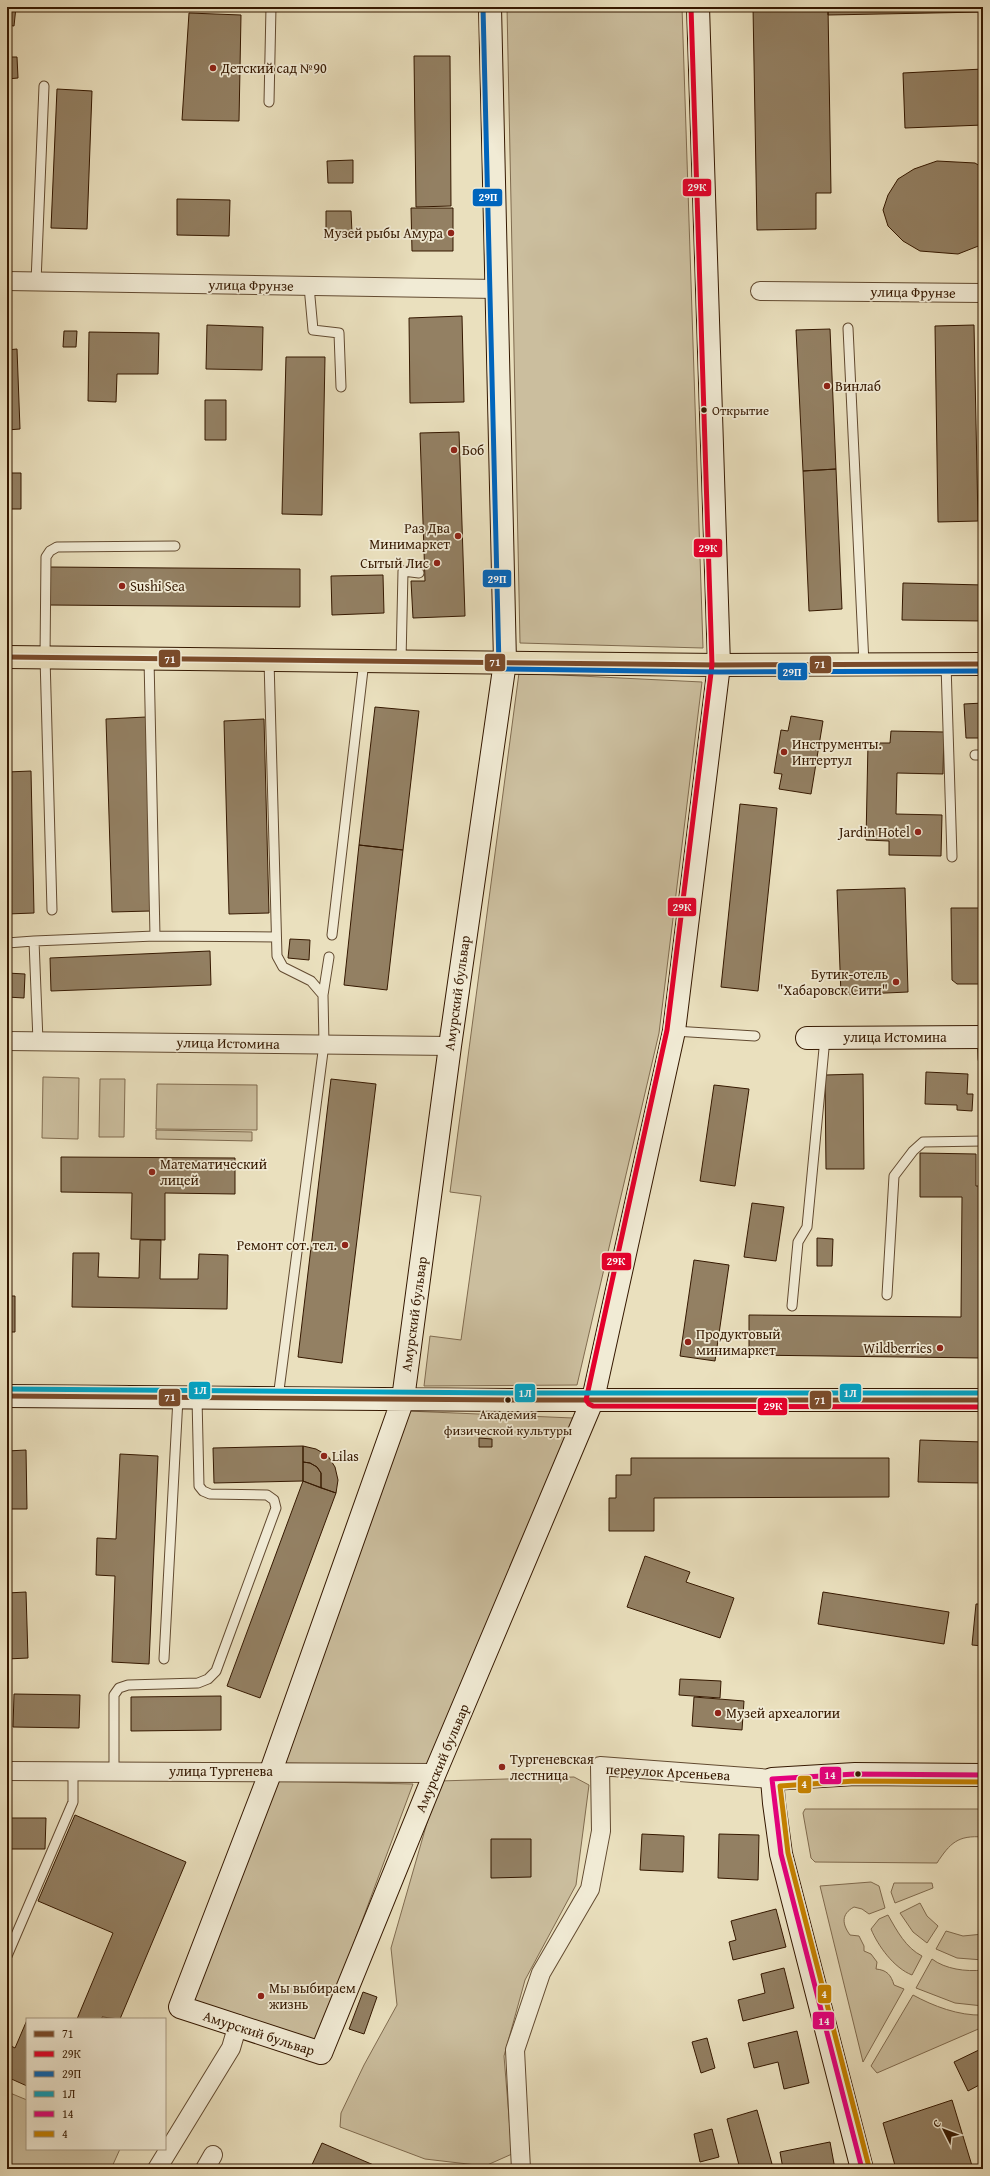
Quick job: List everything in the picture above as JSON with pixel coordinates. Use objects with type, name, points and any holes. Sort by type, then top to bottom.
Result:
[{"type":"main road","points":[[7,657],[720,665],[983,664]]},
{"type":"street","name":"Амурский бульвар","points":[[490,7],[505,662],[450,1046],[403,1398],[271,1771],[180,2007],[238,2024],[321,2053],[435,1773],[593,1399],[674,1031],[720,665],[698,7]]},
{"type":"street","name":"улица Фрунзе","points":[[7,281],[496,289]]},
{"type":"street","name":"улица Фрунзе","points":[[760,291],[983,294]]},
{"type":"street","name":"улица Истомина","points":[[816,1038],[983,1037]]},
{"type":"street","name":"улица Истомина","points":[[7,1041],[450,1046]]},
{"type":"street","points":[[7,1396],[187,1398],[983,1400]]},
{"type":"street","name":"переулок Арсеньева","points":[[522,2169],[515,2050],[541,1973],[590,1889],[601,1831],[600,1766],[772,1778]]},
{"type":"street","name":"улица Тургенева","points":[[7,1771],[271,1771],[435,1773]]},
{"type":"street","points":[[862,2169],[781,1854],[772,1778],[856,1774],[983,1775]]},
{"type":"street","points":[[158,2169],[231,2048],[238,2024]]},
{"type":"lane","points":[[269,102],[271,7]]},
{"type":"lane","points":[[36,282],[44,86]]},
{"type":"lane","points":[[309,286],[313,330],[339,333],[340,388]]},
{"type":"lane","points":[[848,328],[864,664]]},
{"type":"lane","points":[[52,910],[45,657],[46,557],[50,551],[57,547],[175,546]]},
{"type":"lane","points":[[401,661],[403,571],[419,573]]},
{"type":"lane","points":[[148,659],[155,936]]},
{"type":"lane","points":[[268,660],[277,956],[284,967],[311,981],[323,995]]},
{"type":"lane","points":[[332,935],[364,661]]},
{"type":"lane","points":[[946,664],[952,857]]},
{"type":"lane","points":[[7,943],[155,936],[276,937]]},
{"type":"lane","points":[[34,941],[38,1041]]},
{"type":"lane","points":[[278,1398],[324,1044],[323,995],[329,957]]},
{"type":"lane","points":[[674,1031],[755,1036]]},
{"type":"lane","points":[[983,1037],[983,1059]]},
{"type":"lane","points":[[792,1306],[798,1242],[807,1227],[816,1038]]},
{"type":"lane","points":[[887,1295],[894,1176],[913,1151],[923,1142],[983,1141]]},
{"type":"lane","points":[[164,1658],[187,1398]]},
{"type":"lane","points":[[114,1771],[114,1695],[119,1688],[128,1685],[198,1683],[208,1679],[216,1671],[276,1508],[274,1500],[267,1495],[210,1494],[203,1491],[199,1486],[187,1398]]},
{"type":"lane","points":[[7,1956],[73,1802],[73,1771]]},
{"type":"shaded area","points":[[507,7],[682,7],[703,648],[520,643]]},
{"type":"shaded area","points":[[519,673],[702,682],[659,1033],[577,1385],[424,1386],[430,1336],[461,1340],[481,1196],[450,1192]]},
{"type":"shaded area","points":[[43,1077],[79,1078],[78,1139],[42,1138]]},
{"type":"shaded area","points":[[100,1079],[125,1079],[124,1137],[99,1137]]},
{"type":"shaded area","points":[[157,1084],[257,1085],[257,1130],[156,1129]]},
{"type":"shaded area","points":[[156,1130],[252,1132],[252,1141],[156,1139]]},
{"type":"shaded area","points":[[407,1411],[573,1418],[429,1766],[282,1763]]},
{"type":"shaded area","points":[[574,1777],[589,1785],[576,1885],[525,1980],[504,2056],[512,2154],[485,2166],[425,2159],[340,2127],[341,2113],[364,2065],[397,2005],[391,1948],[439,1781]]},
{"type":"shaded area","points":[[276,1781],[413,1784],[317,2042],[189,2001]]},
{"type":"shaded area","points":[[805,1809],[983,1809],[983,1837],[967,1837],[961,1839],[946,1850],[937,1863],[815,1862],[811,1858],[803,1813]]},
{"type":"shaded area","points":[[871,1882],[879,1886],[885,1908],[869,1914],[862,1909],[854,1907],[845,1916],[845,1927],[850,1935],[859,1936],[864,1946],[864,1951],[871,1954],[877,1962],[876,1969],[886,1972],[890,1976],[894,1985],[904,1989],[863,2062],[820,1886]]},
{"type":"shaded area","points":[[894,1883],[932,1883],[933,1888],[895,1903],[891,1892]]},
{"type":"shaded area","points":[[920,1903],[927,1916],[938,1926],[927,1943],[913,1932],[900,1913]]},
{"type":"shaded area","points":[[888,1915],[898,1933],[907,1944],[916,1953],[922,1956],[912,1975],[905,1972],[887,1956],[871,1929],[879,1919]]},
{"type":"shaded area","points":[[946,1931],[963,1936],[983,1934],[983,1960],[957,1958],[936,1949]]},
{"type":"shaded area","points":[[932,1959],[943,1965],[956,1969],[970,1971],[983,1970],[983,2006],[955,2003],[916,1988]]},
{"type":"shaded area","points":[[913,1995],[946,2010],[965,2014],[983,2015],[983,2027],[877,2073],[871,2066]]},
{"type":"shaded area","points":[[10,2093],[26,2100],[26,2150],[120,2150],[111,2169],[7,2169],[7,2096]]},
{"type":"building","points":[[7,7],[16,7],[14,26],[7,25]]},
{"type":"building","points":[[753,7],[828,7],[831,193],[816,193],[816,229],[757,230]]},
{"type":"building","points":[[828,7],[983,7],[983,12],[828,15]]},
{"type":"building","name":"Детский сад №90","points":[[189,13],[241,15],[239,121],[182,120]]},
{"type":"building","points":[[414,56],[450,56],[451,206],[416,207]]},
{"type":"building","points":[[7,57],[17,57],[18,78],[7,79]]},
{"type":"building","points":[[983,69],[983,125],[905,128],[903,73]]},
{"type":"building","points":[[57,89],[92,91],[87,229],[51,228]]},
{"type":"building","points":[[353,160],[353,183],[328,183],[327,161]]},
{"type":"building","points":[[937,161],[975,163],[983,168],[983,244],[958,254],[920,251],[903,241],[888,226],[883,210],[888,195],[898,179],[914,169]]},
{"type":"building","points":[[177,199],[230,200],[229,236],[177,235]]},
{"type":"building","points":[[411,208],[453,208],[453,251],[412,251]]},
{"type":"building","points":[[326,211],[351,211],[352,233],[326,234]]},
{"type":"building","points":[[462,316],[464,402],[410,403],[409,318]]},
{"type":"building","points":[[207,325],[263,327],[262,370],[206,369]]},
{"type":"building","points":[[974,325],[978,521],[938,522],[935,326]]},
{"type":"building","points":[[830,329],[836,469],[803,471],[796,330]]},
{"type":"building","points":[[64,331],[77,331],[76,347],[63,347]]},
{"type":"building","points":[[89,332],[159,333],[158,374],[117,374],[116,402],[88,401]]},
{"type":"building","points":[[17,349],[20,429],[7,430],[7,350]]},
{"type":"building","points":[[286,357],[325,357],[322,515],[282,514]]},
{"type":"building","points":[[205,400],[226,400],[226,440],[205,440]]},
{"type":"building","points":[[459,432],[465,616],[413,618],[411,581],[425,581],[420,433]]},
{"type":"building","points":[[836,469],[842,609],[809,611],[803,471]]},
{"type":"building","points":[[7,473],[21,473],[21,509],[7,509]]},
{"type":"building","points":[[49,567],[300,569],[300,607],[49,605]]},
{"type":"building","points":[[383,575],[384,613],[332,615],[331,576]]},
{"type":"building","points":[[903,583],[983,585],[983,621],[902,620]]},
{"type":"building","points":[[983,703],[983,738],[966,738],[964,704]]},
{"type":"building","points":[[375,707],[419,711],[403,850],[359,845]]},
{"type":"building","points":[[791,716],[823,721],[811,794],[779,789],[782,774],[774,773],[781,730],[788,731]]},
{"type":"building","points":[[146,717],[151,911],[112,912],[106,719]]},
{"type":"building","points":[[264,719],[269,913],[229,914],[224,721]]},
{"type":"building","points":[[891,731],[944,732],[943,774],[897,773],[896,814],[942,815],[941,856],[889,855],[889,841],[866,840],[868,743],[890,743]]},
{"type":"building","points":[[31,771],[34,913],[7,914],[7,772]]},
{"type":"building","points":[[740,804],[777,808],[758,991],[721,987]]},
{"type":"building","points":[[359,845],[403,850],[387,990],[344,985]]},
{"type":"building","points":[[905,888],[908,992],[841,995],[837,890]]},
{"type":"building","points":[[951,908],[983,908],[983,984],[957,984],[952,980]]},
{"type":"building","points":[[290,939],[310,940],[309,960],[288,958]]},
{"type":"building","points":[[210,951],[211,985],[51,991],[50,958]]},
{"type":"building","points":[[7,973],[25,974],[24,998],[7,997]]},
{"type":"building","points":[[926,1072],[968,1074],[967,1094],[973,1094],[972,1111],[957,1110],[957,1105],[925,1104]]},
{"type":"building","points":[[863,1074],[864,1169],[826,1169],[825,1075]]},
{"type":"building","points":[[331,1079],[376,1084],[342,1363],[298,1357]]},
{"type":"building","points":[[714,1085],[749,1089],[735,1186],[700,1181]]},
{"type":"building","points":[[920,1153],[976,1154],[976,1186],[983,1186],[983,1356],[981,1358],[749,1355],[749,1315],[961,1317],[962,1197],[920,1197]]},
{"type":"building","points":[[61,1157],[235,1158],[235,1194],[165,1193],[165,1240],[131,1239],[132,1193],[61,1192]]},
{"type":"building","points":[[752,1203],[784,1207],[776,1261],[744,1257]]},
{"type":"building","points":[[817,1238],[833,1239],[832,1266],[817,1266]]},
{"type":"building","points":[[140,1240],[161,1240],[160,1279],[198,1279],[199,1254],[228,1255],[227,1309],[72,1307],[73,1253],[99,1253],[98,1277],[139,1278]]},
{"type":"building","points":[[694,1260],[729,1265],[715,1361],[680,1356]]},
{"type":"building","points":[[7,1296],[15,1296],[15,1332],[7,1332]]},
{"type":"building","points":[[479,1438],[492,1439],[492,1447],[479,1447]]},
{"type":"building","points":[[920,1440],[983,1442],[982,1483],[918,1482]]},
{"type":"building","points":[[303,1446],[303,1481],[214,1483],[213,1448]]},
{"type":"building","points":[[303,1446],[316,1449],[328,1456],[335,1467],[338,1480],[336,1493],[321,1488],[321,1473],[317,1467],[310,1463],[303,1462]]},
{"type":"building","points":[[26,1450],[27,1509],[7,1509],[7,1451]]},
{"type":"building","points":[[120,1454],[158,1456],[149,1664],[112,1662],[115,1576],[96,1575],[97,1538],[116,1539]]},
{"type":"building","points":[[631,1458],[889,1458],[889,1497],[654,1498],[654,1531],[609,1531],[609,1498],[616,1498],[616,1475],[631,1475]]},
{"type":"building","points":[[303,1462],[310,1463],[317,1467],[321,1473],[321,1488],[303,1481]]},
{"type":"building","points":[[303,1481],[336,1493],[260,1698],[227,1686]]},
{"type":"building","points":[[645,1556],[690,1572],[686,1582],[734,1598],[720,1638],[627,1607]]},
{"type":"building","points":[[26,1592],[28,1658],[7,1659],[7,1593]]},
{"type":"building","points":[[823,1592],[949,1612],[944,1644],[818,1624]]},
{"type":"building","points":[[976,1604],[983,1604],[983,1646],[972,1645]]},
{"type":"building","points":[[680,1679],[721,1681],[720,1698],[679,1695]]},
{"type":"building","points":[[14,1694],[80,1695],[79,1728],[13,1727]]},
{"type":"building","points":[[221,1696],[221,1730],[131,1731],[131,1697]]},
{"type":"building","name":"Музей археалогии","points":[[694,1697],[744,1701],[742,1730],[692,1726]]},
{"type":"building","points":[[75,1815],[186,1862],[120,2018],[77,2018],[113,1933],[38,1901]]},
{"type":"building","points":[[7,1818],[46,1818],[45,1849],[7,1849]]},
{"type":"building","points":[[642,1834],[684,1836],[683,1872],[640,1870]]},
{"type":"building","points":[[719,1834],[759,1835],[758,1880],[718,1878]]},
{"type":"building","points":[[491,1839],[531,1839],[531,1877],[491,1878]]},
{"type":"building","points":[[776,1909],[786,1947],[733,1960],[729,1942],[736,1940],[731,1921]]},
{"type":"building","points":[[784,1968],[794,2008],[743,2021],[738,2000],[765,1993],[761,1974]]},
{"type":"building","points":[[363,1992],[377,1997],[364,2034],[349,2029]]},
{"type":"building","points":[[26,2022],[26,2086],[7,2077],[7,2044],[15,2048]]},
{"type":"building","points":[[797,2031],[809,2083],[784,2089],[778,2062],[754,2068],[748,2043]]},
{"type":"building","points":[[707,2038],[715,2068],[701,2073],[692,2042]]},
{"type":"building","points":[[983,2048],[983,2083],[968,2091],[954,2062]]},
{"type":"building","points":[[952,2100],[973,2169],[896,2169],[883,2123]]},
{"type":"building","points":[[757,2110],[772,2164],[755,2169],[740,2169],[727,2119]]},
{"type":"building","points":[[712,2129],[719,2157],[700,2162],[694,2134]]},
{"type":"building","points":[[830,2142],[835,2169],[783,2169],[780,2152]]},
{"type":"building","points":[[322,2143],[383,2169],[310,2169]]},
{"type":"transit line","name":"29П","points":[[483,7],[499,666],[505,669],[719,672],[983,671]]},
{"type":"transit line","name":"29К","points":[[691,7],[712,665],[667,1030],[586,1400],[593,1406],[983,1407]]},
{"type":"transit line","name":"71","points":[[7,657],[719,665],[983,664]]},
{"type":"transit line","name":"1Л","points":[[7,1389],[517,1393],[983,1393]]},
{"type":"transit line","name":"71","points":[[7,1396],[517,1400],[983,1400]]},
{"type":"transit line","name":"14","points":[[862,2169],[781,1854],[772,1779],[855,1774],[983,1775]]},
{"type":"transit line","name":"4","points":[[869,2167],[788,1853],[780,1786],[855,1781],[983,1782]]},
{"type":"place","name":"Детский сад №90","points":[[213,68]]},
{"type":"place","name":"Музей рыбы Амура","points":[[451,233]]},
{"type":"place","name":"Винлаб","points":[[827,386]]},
{"type":"place","name":"Открытие","points":[[704,410]]},
{"type":"place","name":"Боб","points":[[454,450]]},
{"type":"place","name":"Раз Два Минимаркет","points":[[458,536]]},
{"type":"place","name":"Сытый Лис","points":[[437,563]]},
{"type":"place","name":"Sushi Sea","points":[[122,586]]},
{"type":"place","name":"Инструменты. Интертул","points":[[784,752]]},
{"type":"place","name":"Jardin Hotel","points":[[918,832]]},
{"type":"place","name":"Бутик-отель \"Хабаровск Сити\"","points":[[896,982]]},
{"type":"place","name":"Математический лицей","points":[[152,1172]]},
{"type":"place","name":"Ремонт сот. тел.","points":[[345,1245]]},
{"type":"place","name":"Продуктовый минимаркет","points":[[688,1342]]},
{"type":"place","name":"Wildberries","points":[[940,1348]]},
{"type":"place","name":"Академия физической культуры","points":[[508,1400]]},
{"type":"place","name":"Lilas","points":[[324,1456]]},
{"type":"place","name":"Музей археалогии","points":[[718,1713]]},
{"type":"place","name":"Тургеневская лестница","points":[[502,1767]]},
{"type":"place","name":"Мы выбираем жизнь","points":[[261,1996]]}]
